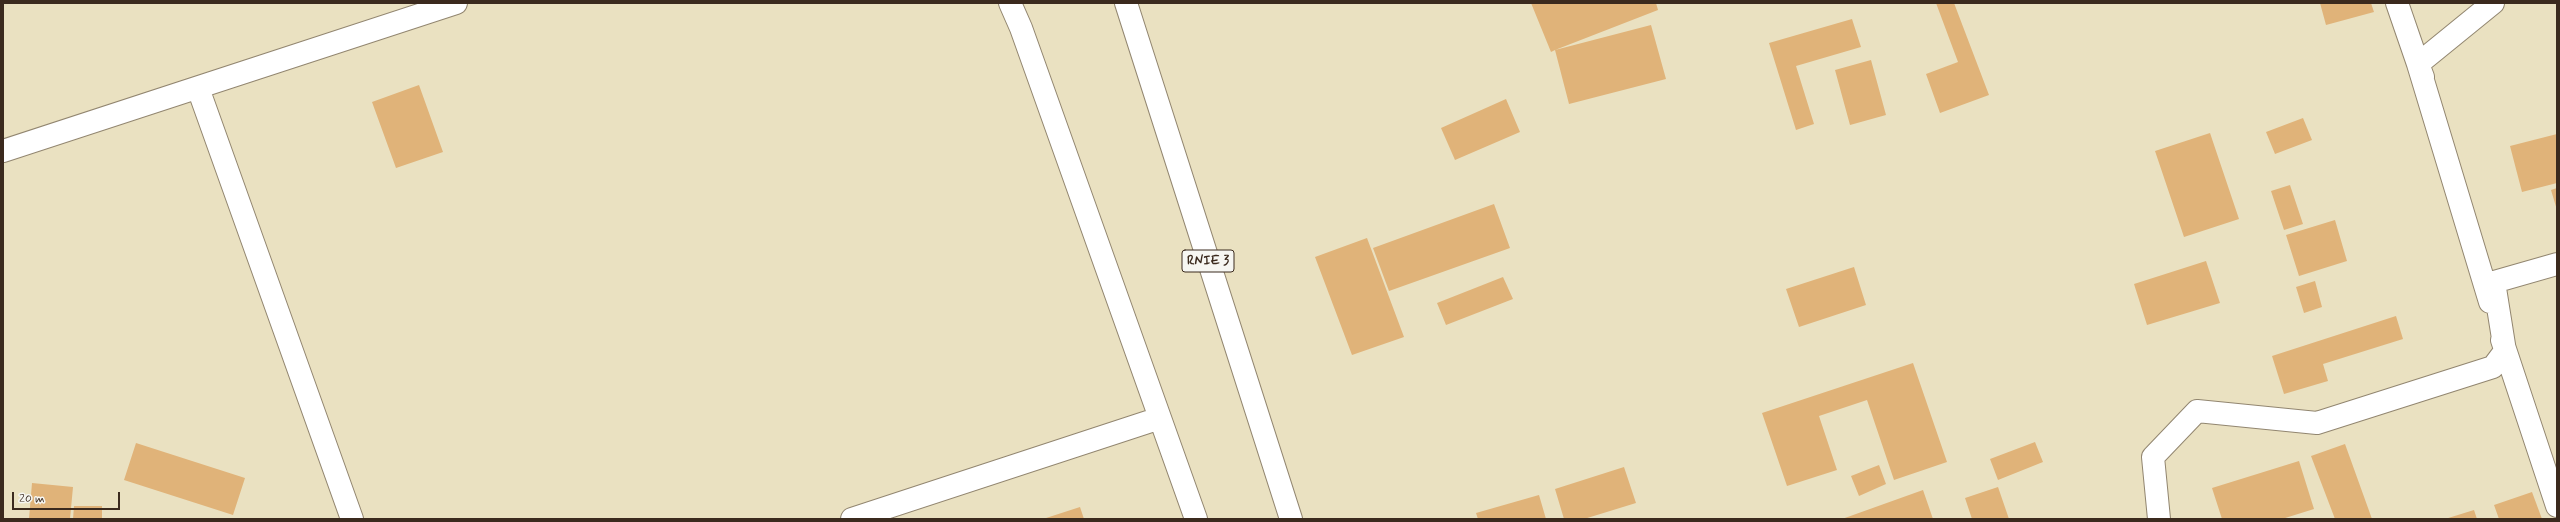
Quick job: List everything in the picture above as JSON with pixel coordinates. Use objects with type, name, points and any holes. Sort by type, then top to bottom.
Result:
[{"type":"main road","points":[[3,151],[456,3]]},
{"type":"main road","points":[[1010,3],[1021,28],[1196,519]]},
{"type":"main road","name":"RNIE 3","points":[[1126,3],[1291,519]]},
{"type":"main road","points":[[2159,519],[2153,457],[2197,411],[2317,423],[2493,368],[2505,351],[2494,282],[2397,3]]},
{"type":"main road","points":[[2418,64],[2493,3]]},
{"type":"main road","points":[[2418,64],[2505,351],[2557,506]]},
{"type":"main road","points":[[198,88],[352,519]]},
{"type":"main road","points":[[2494,282],[2557,264]]},
{"type":"main road","points":[[852,519],[1160,418]]},
{"type":"building","points":[[1531,3],[1656,3],[1658,10],[1551,52]]},
{"type":"building","points":[[1936,3],[1954,3],[1989,95],[1940,113],[1926,74],[1958,62]]},
{"type":"building","points":[[2320,3],[2371,3],[2374,12],[2326,25]]},
{"type":"building","points":[[1852,19],[1861,47],[1796,66],[1814,124],[1796,130],[1769,43]]},
{"type":"building","points":[[1651,25],[1666,79],[1569,104],[1555,50]]},
{"type":"building","points":[[1871,60],[1886,115],[1850,125],[1835,70]]},
{"type":"building","points":[[419,85],[443,152],[396,168],[372,102]]},
{"type":"building","points":[[1506,99],[1520,132],[1455,160],[1441,128]]},
{"type":"building","points":[[2303,118],[2312,140],[2275,154],[2266,132]]},
{"type":"building","points":[[2210,133],[2239,219],[2184,237],[2155,151]]},
{"type":"building","points":[[2557,134],[2557,183],[2522,192],[2510,146]]},
{"type":"building","points":[[2290,185],[2303,224],[2284,230],[2271,191]]},
{"type":"building","points":[[2557,188],[2557,210],[2551,190]]},
{"type":"building","points":[[1494,204],[1510,248],[1389,291],[1373,248]]},
{"type":"building","points":[[2335,220],[2347,261],[2299,276],[2286,235]]},
{"type":"building","points":[[1367,238],[1404,337],[1352,355],[1315,257]]},
{"type":"building","points":[[2206,261],[2220,303],[2147,325],[2134,284]]},
{"type":"building","points":[[1854,267],[1866,305],[1799,327],[1786,289]]},
{"type":"building","points":[[1503,277],[1513,299],[1446,325],[1437,303]]},
{"type":"building","points":[[2315,281],[2322,307],[2304,313],[2296,287]]},
{"type":"building","points":[[2396,316],[2403,339],[2323,364],[2328,381],[2284,394],[2272,356]]},
{"type":"building","points":[[1913,363],[1947,462],[1894,480],[1867,400],[1819,416],[1837,470],[1787,486],[1762,413]]},
{"type":"building","points":[[2035,442],[2043,462],[1998,480],[1990,459]]},
{"type":"building","points":[[136,443],[245,478],[233,515],[124,480]]},
{"type":"building","points":[[2345,444],[2372,519],[2335,519],[2311,456]]},
{"type":"building","points":[[2299,461],[2314,509],[2282,519],[2222,519],[2212,488]]},
{"type":"building","points":[[1879,465],[1886,484],[1859,496],[1851,476]]},
{"type":"building","points":[[1624,467],[1636,503],[1584,519],[1564,519],[1555,489]]},
{"type":"building","points":[[32,483],[73,487],[70,519],[29,519]]},
{"type":"building","points":[[1998,487],[2009,519],[1972,519],[1965,498]]},
{"type":"building","points":[[1923,490],[1933,519],[1842,519]]},
{"type":"building","points":[[2532,492],[2542,519],[2499,519],[2494,505]]},
{"type":"building","points":[[1539,495],[1546,519],[1478,519],[1476,513]]},
{"type":"building","points":[[74,506],[102,506],[102,519],[73,519]]},
{"type":"building","points":[[1080,507],[1084,519],[1043,519]]},
{"type":"building","points":[[2474,510],[2477,519],[2445,519]]}]
